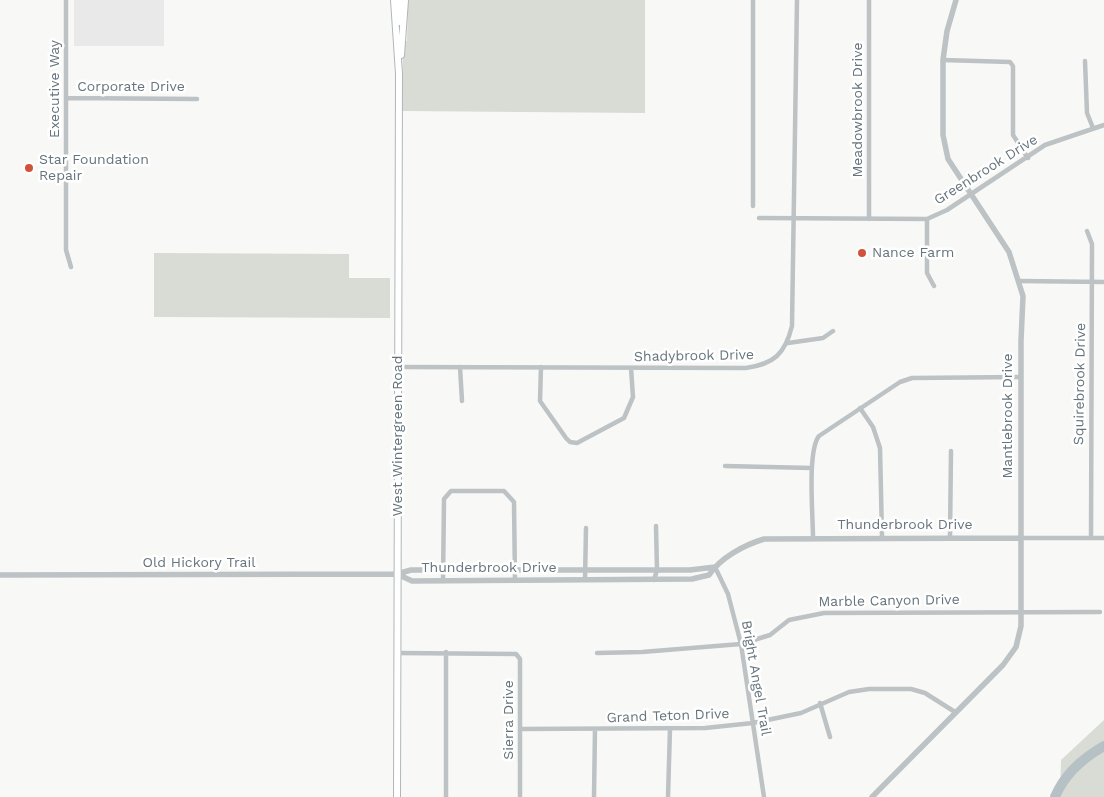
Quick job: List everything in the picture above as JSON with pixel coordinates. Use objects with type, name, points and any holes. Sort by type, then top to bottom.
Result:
[{"type":"main road","name":"West Wintergreen Road","points":[[394,0],[400,74]]},
{"type":"main road","points":[[399,0],[401,53]]},
{"type":"main road","name":"West Wintergreen Road","points":[[397,797],[400,74],[405,0]]},
{"type":"street","name":"Executive Way","points":[[66,0],[66,250],[71,267]]},
{"type":"street","points":[[752,206],[753,0]]},
{"type":"street","points":[[797,0],[792,219],[792,326],[788,342],[823,338],[834,331]]},
{"type":"street","name":"Meadowbrook Drive","points":[[869,0],[870,219]]},
{"type":"street","name":"Mantlebrook Drive","points":[[874,796],[1003,665],[1016,647],[1021,626],[1021,377],[1023,296],[1009,252],[948,159],[942,135],[943,60],[947,31],[956,0]]},
{"type":"street","points":[[943,60],[1010,62],[1013,66],[1013,135],[1028,158]]},
{"type":"street","points":[[1085,61],[1087,113],[1093,128]]},
{"type":"street","name":"Corporate Drive","points":[[66,98],[196,98]]},
{"type":"street","name":"Greenbrook Drive","points":[[758,218],[927,219],[947,210],[1046,145],[1104,125]]},
{"type":"street","points":[[927,219],[927,273],[934,286]]},
{"type":"street","name":"Squirebrook Drive","points":[[1086,231],[1092,244],[1091,538]]},
{"type":"street","points":[[1020,282],[1104,282]]},
{"type":"street","name":"Shadybrook Drive","points":[[398,367],[746,368],[763,366],[771,362],[788,342]]},
{"type":"street","points":[[460,367],[462,401]]},
{"type":"street","points":[[541,368],[540,401],[566,438],[570,442],[577,443],[624,418],[633,397],[631,368]]},
{"type":"street","points":[[813,537],[812,468],[815,440],[819,436],[900,382],[912,378],[1021,377]]},
{"type":"street","points":[[860,408],[873,427],[880,448],[882,537]]},
{"type":"street","points":[[950,538],[951,451]]},
{"type":"street","points":[[725,466],[812,468]]},
{"type":"street","points":[[443,581],[444,499],[451,491],[480,490],[504,492],[514,502],[515,581]]},
{"type":"street","points":[[654,580],[657,570],[656,526]]},
{"type":"street","points":[[585,580],[586,528]]},
{"type":"street","name":"Thunderbrook Drive","points":[[397,574],[412,581],[692,579],[709,575],[715,567],[746,546],[764,539],[813,537],[1104,538]]},
{"type":"street","name":"Thunderbrook Drive","points":[[397,574],[411,570],[690,570],[715,567]]},
{"type":"street","name":"Bright Angel Trail","points":[[715,567],[728,594],[741,644],[764,797]]},
{"type":"street","name":"Old Hickory Trail","points":[[0,576],[397,574]]},
{"type":"street","name":"Marble Canyon Drive","points":[[597,653],[642,652],[741,644],[770,635],[789,620],[824,613],[1100,612]]},
{"type":"street","points":[[397,653],[446,652],[446,797]]},
{"type":"street","name":"Sierra Drive","points":[[446,652],[506,652],[516,654],[520,659],[520,797]]},
{"type":"street","name":"Grand Teton Drive","points":[[520,729],[670,729],[705,728],[753,723],[801,713],[820,703],[849,692],[863,690],[911,689],[925,692],[955,712]]},
{"type":"street","points":[[820,703],[830,737]]},
{"type":"street","points":[[594,797],[595,729]]},
{"type":"street","points":[[668,797],[670,729]]},
{"type":"shaded area","points":[[74,0],[164,0],[164,46],[74,46]]},
{"type":"shaded area","points":[[408,0],[645,0],[645,113],[402,111],[403,41],[407,41]]},
{"type":"shaded area","points":[[154,253],[349,254],[349,278],[390,278],[390,318],[154,317]]},
{"type":"shaded area","points":[[1104,720],[1104,797],[1060,797],[1061,760]]},
{"type":"waterway","points":[[1055,797],[1069,774],[1089,756],[1104,746]]},
{"type":"place","name":"Star Foundation Repair","points":[[29,168]]},
{"type":"place","name":"Nance Farm","points":[[862,253]]}]
